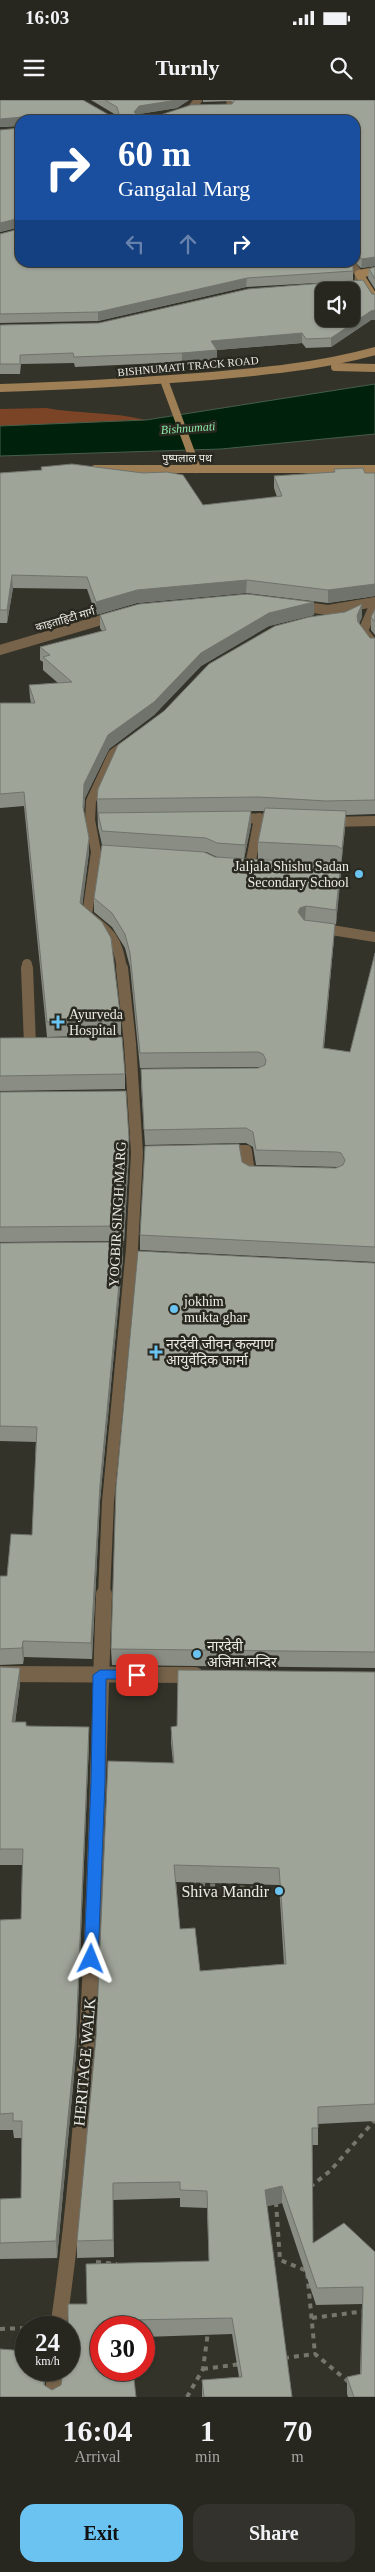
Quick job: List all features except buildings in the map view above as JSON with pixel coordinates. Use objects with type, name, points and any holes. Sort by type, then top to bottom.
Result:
[{"type":"main road","points":[[375,270],[359,274],[375,299]]},
{"type":"main road","name":"BISHNUMATI TRACK ROAD","points":[[0,388],[164,380],[312,365],[348,360],[375,351]]},
{"type":"main road","points":[[312,365],[375,368]]},
{"type":"main road","points":[[164,380],[196,466]]},
{"type":"main road","name":"पुष्पलाल पथ","points":[[89,470],[196,466],[375,469]]},
{"type":"street","points":[[192,108],[198,100]]},
{"type":"street","points":[[222,107],[231,103]]},
{"type":"street","points":[[177,115],[192,108],[202,108]]},
{"type":"street","points":[[354,267],[359,274],[358,282]]},
{"type":"street","points":[[292,605],[328,610],[375,603]]},
{"type":"street","points":[[325,621],[343,618],[375,603]]},
{"type":"street","points":[[375,603],[363,631],[375,646]]},
{"type":"street","name":"काइताहिटी मार्ग","points":[[0,650],[129,612]]},
{"type":"street","name":"YOGBIR SINGH MARG","points":[[100,1675],[108,1502],[142,1153],[129,1097],[138,1076],[126,1043],[120,954],[110,932],[87,915],[100,852],[91,801],[113,754],[136,737]]},
{"type":"street","points":[[221,818],[287,820]]},
{"type":"street","points":[[251,866],[259,818]]},
{"type":"street","points":[[315,821],[375,822]]},
{"type":"street","points":[[305,927],[375,937]]},
{"type":"street","points":[[27,964],[30,1045],[48,1045]]},
{"type":"street","points":[[216,1151],[246,1151],[249,1173],[268,1174]]},
{"type":"street","points":[[0,1674],[206,1675]]},
{"type":"street","name":"HERITAGE WALK","points":[[60,2316],[68,2260],[90,1995],[100,1675]]},
{"type":"street","points":[[53,2397],[54,2381]]},
{"type":"path","points":[[184,1878],[196,1884],[270,1890]]},
{"type":"path","points":[[307,2189],[330,2171],[375,2120]]},
{"type":"path","points":[[267,2202],[284,2201]]},
{"type":"path","points":[[276,2202],[280,2260],[306,2271],[315,2354],[351,2384],[359,2383]]},
{"type":"path","points":[[68,2260],[125,2264]]},
{"type":"path","points":[[312,2318],[368,2311]]},
{"type":"path","points":[[187,2397],[203,2369],[209,2322]]},
{"type":"path","points":[[0,2329],[15,2328]]},
{"type":"path","points":[[278,2359],[315,2354]]},
{"type":"path","points":[[203,2369],[250,2362]]},
{"type":"shaded area","points":[[46,408],[134,417],[146,420],[0,426],[0,409]]},
{"type":"water","name":"Bishnumati","points":[[375,384],[375,434],[221,449],[0,456],[0,426],[146,420]]},
{"type":"place","name":"Jaljala Shishu Sadan Secondary School","points":[[359,874]]},
{"type":"place","name":"Ayurveda Hospital","points":[[58,1022]]},
{"type":"place","name":"jokhim mukta ghar","points":[[174,1309]]},
{"type":"place","name":"नरदेवी जीवन कल्याण आयुर्वेदिक फार्मा","points":[[156,1352]]},
{"type":"place","name":"नारदेवी अजिमा मन्दिर","points":[[197,1654]]},
{"type":"place","name":"Shiva Mandir","points":[[279,1891]]},
{"type":"route","points":[[91,1959],[100,1675],[137,1675]]}]
